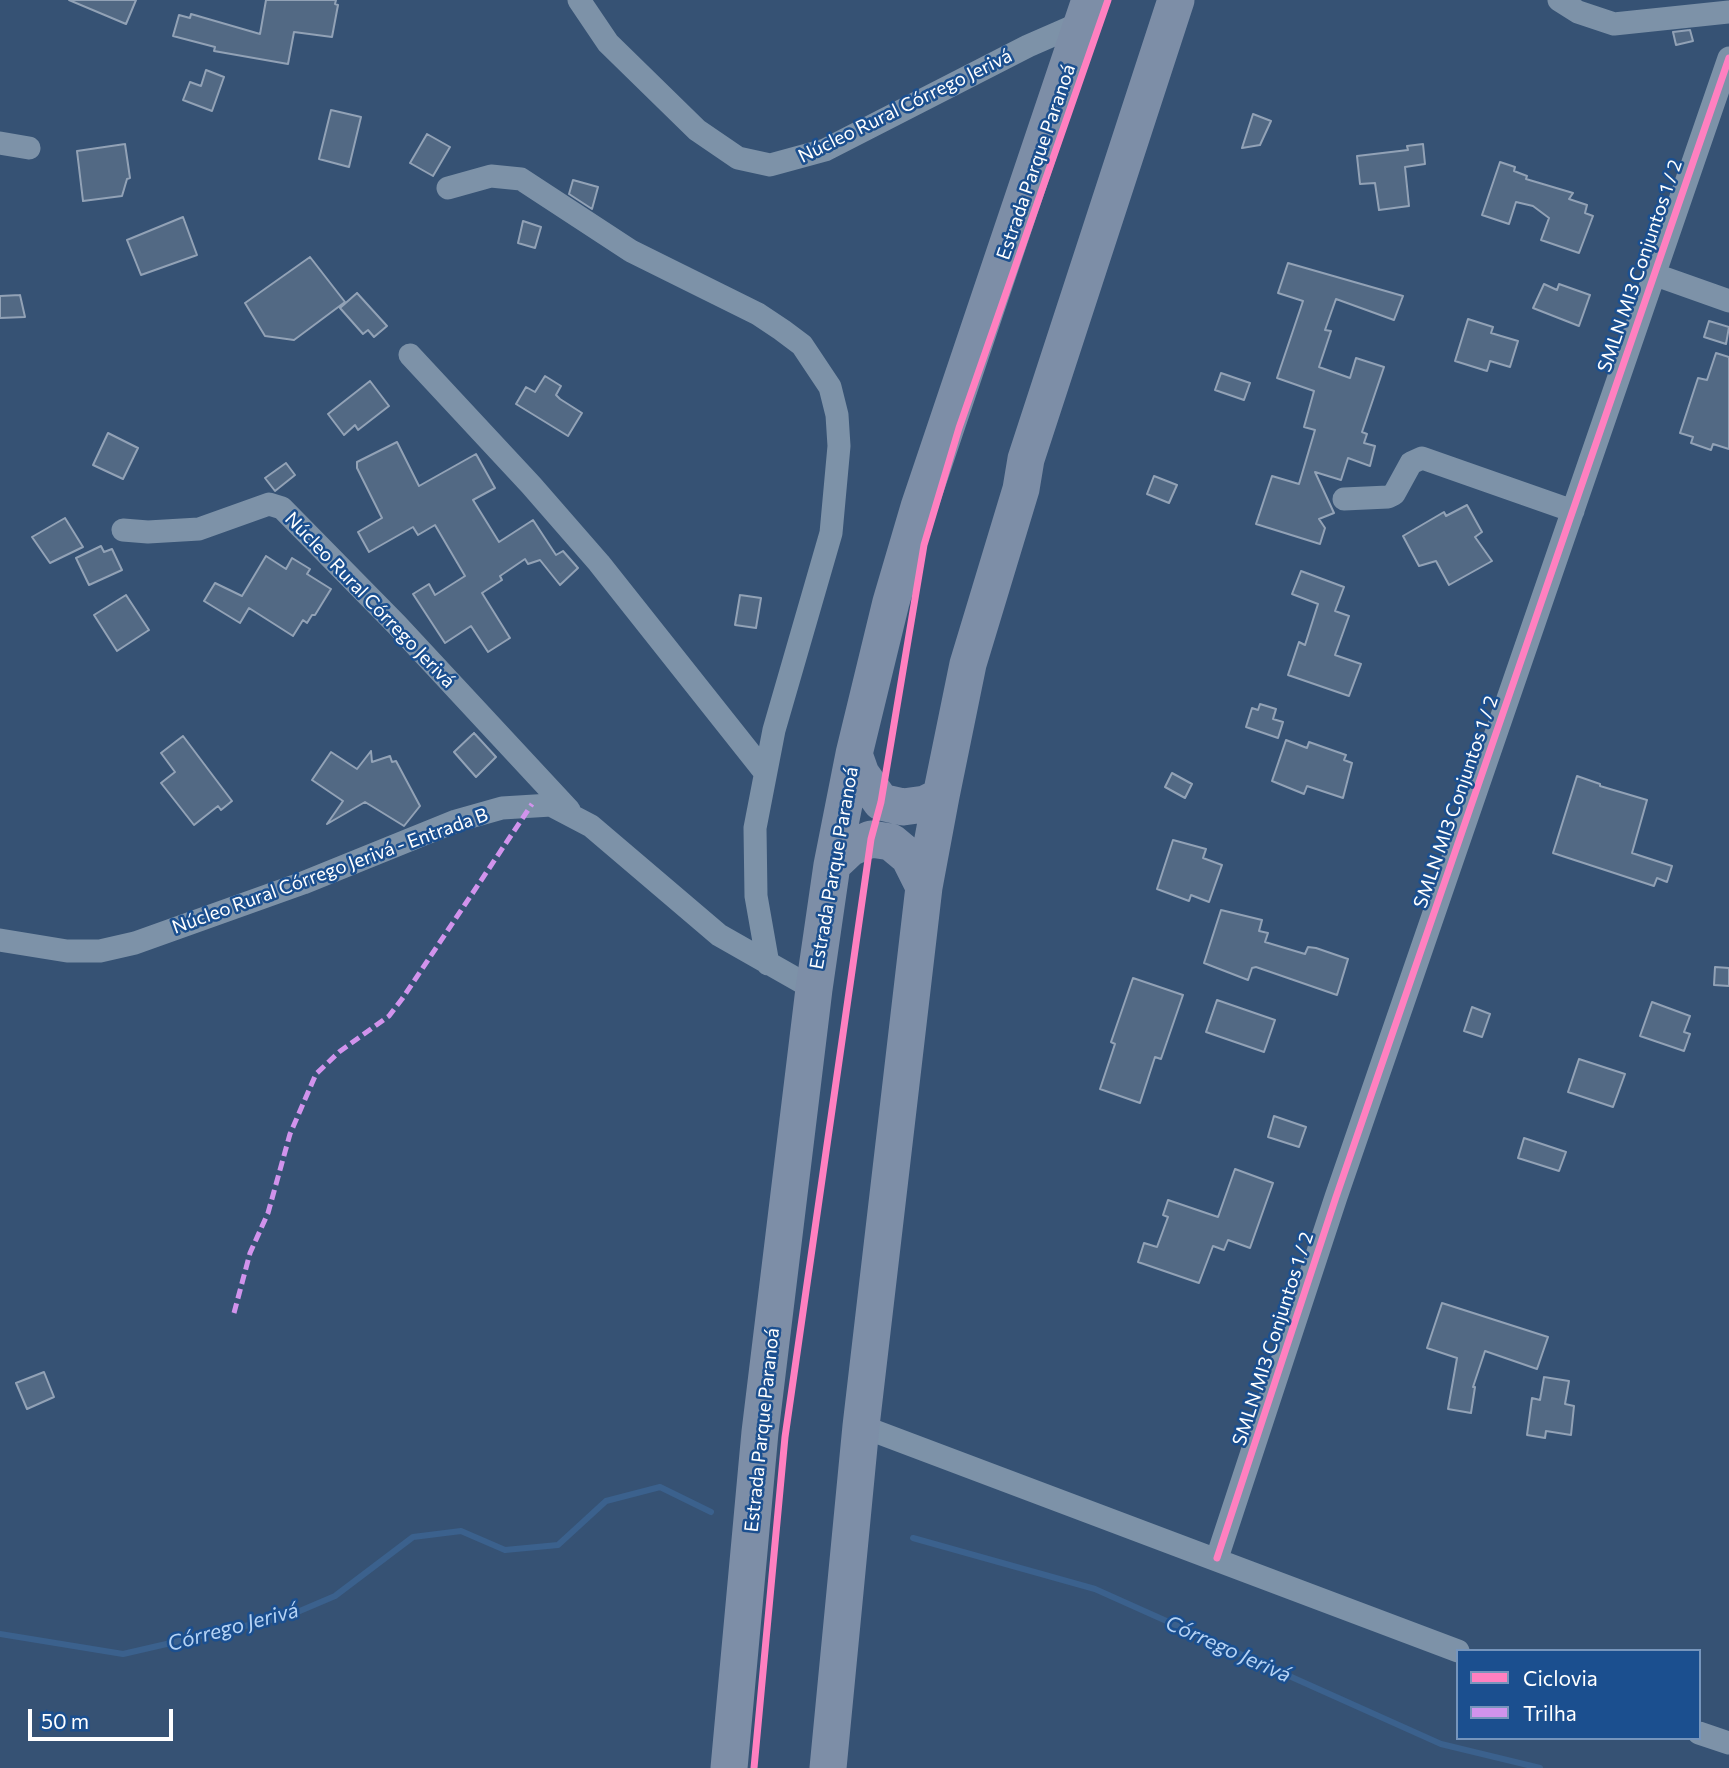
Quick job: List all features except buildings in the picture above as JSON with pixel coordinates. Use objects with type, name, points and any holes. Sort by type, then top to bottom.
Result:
[{"type":"main road","points":[[828,1768],[861,1426],[924,887],[941,796],[968,664],[1021,489],[1026,459],[1177,0]]},
{"type":"main road","name":"Estrada Parque Paranoá","points":[[729,1768],[760,1432],[814,989],[832,865],[854,754],[891,602],[923,494],[1086,11]]},
{"type":"main road","points":[[854,754],[861,774],[881,802],[903,807],[925,804],[941,796]]},
{"type":"main road","points":[[832,865],[850,848],[871,839],[891,842],[909,857],[924,887]]},
{"type":"street","name":"Núcleo Rural Córrego Jerivá","points":[[579,0],[608,43],[697,130],[738,158],[770,166],[825,150],[1019,50],[1086,11]]},
{"type":"street","points":[[1559,0],[1578,12],[1614,24],[1729,12]]},
{"type":"street","name":"SMLN MI3 Conjuntos 1 / 2","points":[[1217,1558],[1336,1197],[1729,58]]},
{"type":"street","points":[[0,143],[29,148]]},
{"type":"street","points":[[448,188],[491,176],[521,179],[631,251],[758,314],[782,330],[803,345],[830,387],[837,415],[839,446],[831,533],[764,771],[755,828],[756,896],[768,964]]},
{"type":"street","points":[[1653,274],[1729,301]]},
{"type":"street","points":[[410,355],[531,485],[599,563],[764,771]]},
{"type":"street","points":[[1344,499],[1388,497],[1394,494],[1411,463],[1422,458],[1573,510]]},
{"type":"street","name":"Núcleo Rural Córrego Jerivá","points":[[123,530],[200,529],[269,504],[282,508],[397,625],[571,813]]},
{"type":"street","name":"Núcleo Rural Córrego Jerivá - Entrada B","points":[[0,940],[67,951],[100,951],[135,943],[303,883],[456,821],[502,808],[551,804],[591,826],[719,935],[814,989]]},
{"type":"street","points":[[861,1426],[1456,1650]]},
{"type":"street","points":[[1701,1734],[1729,1743]]},
{"type":"waterway","name":"Córrego Jerivá","points":[[0,1634],[123,1654],[288,1616],[335,1596],[413,1537],[461,1531],[505,1550],[558,1545],[606,1501],[660,1487],[711,1512]]},
{"type":"waterway","name":"Córrego Jerivá","points":[[913,1538],[1095,1589],[1441,1744],[1540,1768]]},
{"type":"marked path","points":[[234,1313],[250,1253],[268,1213],[290,1134],[316,1074],[339,1052],[389,1016],[532,804]]},
{"type":"cycle path","points":[[754,1768],[785,1437],[871,839],[881,802],[924,545],[959,428],[1108,0]]},
{"type":"cycle path","points":[[1217,1558],[1336,1197],[1729,58]]}]
